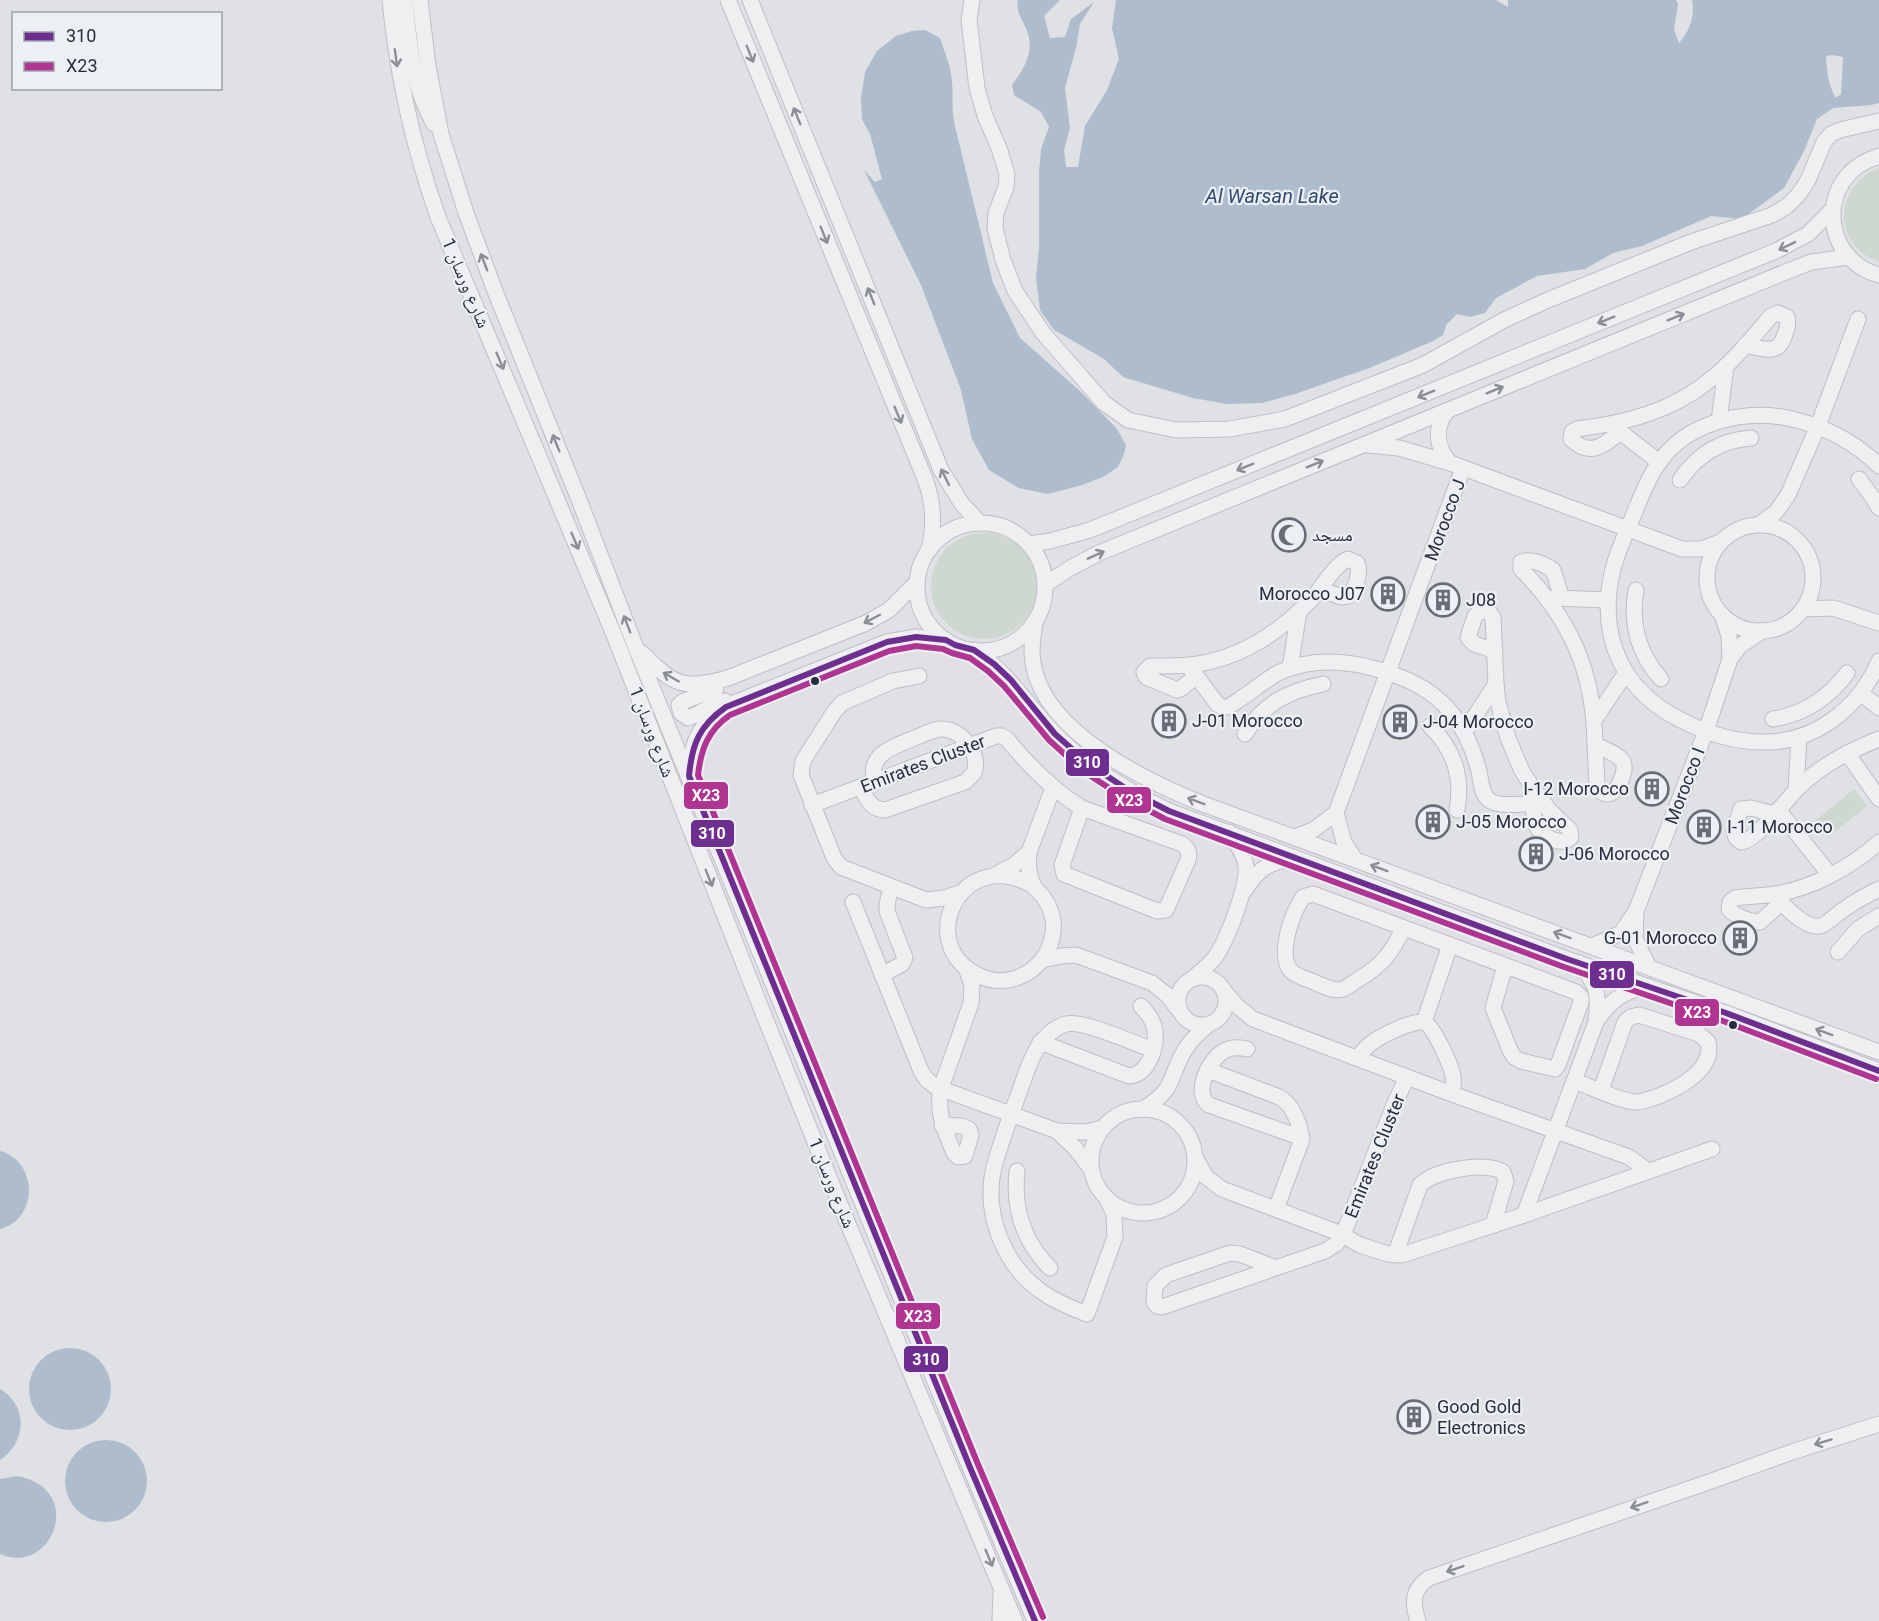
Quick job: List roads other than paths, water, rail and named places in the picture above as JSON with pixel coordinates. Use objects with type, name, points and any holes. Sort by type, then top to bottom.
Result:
[{"type":"street","name":"شارع ورسان 1","points":[[390,0],[405,108],[425,181],[438,217],[612,630],[771,1035],[1015,1621]]},
{"type":"street","points":[[405,0],[417,85],[429,116],[441,134]]},
{"type":"street","name":"شارع ورسان 1","points":[[420,0],[428,66],[441,134],[495,291],[579,497],[636,648],[1035,1621]]},
{"type":"street","points":[[728,0],[925,479],[933,514],[929,550]]},
{"type":"street","points":[[750,0],[941,470],[962,504],[980,523]]},
{"type":"street","points":[[972,0],[969,20],[977,88],[1007,174],[1005,193],[996,213],[995,228],[1003,260],[1015,291],[1043,333],[1104,404],[1128,420],[1167,429],[1192,431],[1230,429],[1285,419],[1423,365],[1506,319],[1548,300],[1691,242],[1772,215],[1799,195],[1824,142],[1831,134],[1879,121]]},
{"type":"street","points":[[1029,544],[1070,537],[1089,530],[1778,250],[1808,234],[1832,210],[1840,186],[1847,176],[1856,167],[1879,156]]},
{"type":"street","points":[[1832,210],[1836,236],[1849,257],[1865,270],[1879,275]]},
{"type":"street","points":[[1046,584],[1071,567],[1099,553],[1799,266],[1849,257]]},
{"type":"street","points":[[1760,524],[1776,512],[1788,495],[1818,426],[1858,319]]},
{"type":"street","points":[[1659,462],[1615,429],[1675,404],[1710,380],[1745,345]]},
{"type":"street","points":[[1719,421],[1726,366]]},
{"type":"street","points":[[1447,411],[1440,423],[1438,437],[1442,451],[1457,465]]},
{"type":"street","points":[[1879,466],[1844,439],[1818,426],[1785,417],[1768,416],[1719,421],[1690,434],[1659,462],[1645,488],[1617,557],[1608,600],[1613,643],[1625,674],[1643,694],[1664,711],[1706,731],[1733,739],[1764,742],[1798,737],[1832,722],[1860,693],[1879,662]]},
{"type":"street","points":[[1690,434],[1706,453]]},
{"type":"street","points":[[1680,480],[1706,453],[1733,441],[1751,438]]},
{"type":"street","points":[[1362,445],[1399,448],[1457,465],[1682,549],[1702,549],[1720,543]]},
{"type":"street","name":"Morocco J","points":[[1336,813],[1389,673],[1457,465]]},
{"type":"street","points":[[1859,479],[1879,508]]},
{"type":"street","points":[[1788,495],[1787,515],[1791,534]]},
{"type":"street","points":[[980,523],[1007,528],[1029,544],[1043,567],[1046,584],[1042,608],[1035,622],[1021,637],[1004,647],[984,651],[955,645],[946,640],[928,623],[918,597],[918,582],[923,560],[929,550],[948,532],[963,525],[980,523]]},
{"type":"street","points":[[1682,549],[1696,562],[1707,578],[1711,598],[1722,615],[1736,625],[1753,631],[1770,630],[1787,624],[1803,609],[1810,596],[1814,580],[1806,549],[1791,534],[1776,527],[1760,524],[1738,529],[1720,543],[1712,555],[1707,578]]},
{"type":"street","points":[[1814,580],[1842,610]]},
{"type":"street","points":[[636,648],[666,676],[688,685],[706,684],[729,678],[878,617],[899,602],[918,582]]},
{"type":"street","points":[[1320,590],[1280,628],[1248,648],[1192,670],[1218,705],[1230,706],[1264,681],[1290,668],[1317,663],[1345,662],[1373,668],[1412,682],[1433,694],[1451,711],[1465,731],[1488,800],[1496,804],[1538,803],[1514,755],[1502,720],[1496,684],[1495,651]]},
{"type":"street","points":[[1636,590],[1633,616],[1636,635],[1645,657],[1661,678]]},
{"type":"street","points":[[1595,744],[1594,719],[1581,660],[1555,598],[1608,600]]},
{"type":"street","points":[[1803,609],[1823,607],[1842,610],[1879,623]]},
{"type":"street","points":[[1290,668],[1299,611]]},
{"type":"street","name":"Morocco I","points":[[1722,615],[1729,636],[1730,659]]},
{"type":"street","points":[[1035,622],[1032,655],[1041,689],[1068,722],[1098,749],[1132,772],[1203,804],[1879,1052]]},
{"type":"street","name":"Morocco I","points":[[1592,946],[1621,933],[1636,911],[1706,731],[1730,659],[1740,646],[1762,631]]},
{"type":"street","points":[[1613,643],[1636,635]]},
{"type":"street","points":[[689,776],[693,745],[702,728],[722,709],[887,642],[916,637],[946,640]]},
{"type":"street","points":[[974,650],[1002,671],[1055,734],[1089,764],[1148,801],[1295,858],[1580,963],[1726,1013],[1879,1071]]},
{"type":"street","points":[[746,698],[720,702],[687,718],[679,710],[680,705],[686,700],[724,686],[758,666]]},
{"type":"street","points":[[1773,719],[1795,714],[1816,704],[1833,690],[1847,673]]},
{"type":"street","points":[[1594,719],[1625,674]]},
{"type":"street","points":[[919,676],[901,678],[847,699],[837,707],[801,765],[801,775],[834,858],[841,867],[926,900],[960,893],[976,881],[995,875],[1014,865],[1029,852]]},
{"type":"street","points":[[1264,681],[1276,699]]},
{"type":"street","points":[[1245,734],[1261,712],[1276,699],[1303,688],[1323,684]]},
{"type":"street","points":[[1465,731],[1496,684]]},
{"type":"street","points":[[1860,693],[1879,708]]},
{"type":"street","points":[[1816,704],[1832,722]]},
{"type":"street","points":[[1430,726],[1443,740],[1455,765],[1459,792],[1457,810]]},
{"type":"street","points":[[937,729],[955,733],[970,747],[976,760],[976,769],[972,777],[965,782],[885,810],[871,805],[868,785],[873,776],[874,764],[883,752],[937,729]]},
{"type":"street","name":"Emirates Cluster","points":[[812,805],[996,736],[1005,738],[1053,788]]},
{"type":"street","points":[[1796,789],[1798,737]]},
{"type":"street","points":[[1830,875],[1776,812],[1796,789],[1813,775],[1846,753],[1879,739]]},
{"type":"street","points":[[1846,753],[1879,799]]},
{"type":"street","points":[[1455,765],[1475,758]]},
{"type":"street","points":[[971,1003],[981,992],[1000,981],[1020,977],[1029,972],[1042,960],[1052,941],[1053,930],[1049,907],[1035,887],[1029,866],[1029,852],[1053,788],[1082,808],[1182,844],[1186,848],[1189,854],[1188,860],[1166,910],[1157,911],[1064,874],[1062,865],[1082,808]]},
{"type":"street","points":[[1295,837],[1321,825],[1336,813],[1344,842],[1354,858]]},
{"type":"street","points":[[1229,832],[1241,851],[1245,863],[1246,876],[1242,895]]},
{"type":"street","points":[[1879,842],[1855,861],[1830,875],[1778,898],[1792,913],[1814,927],[1826,923],[1879,888]]},
{"type":"street","points":[[1185,1050],[1178,1001],[1179,992],[1210,963],[1220,950],[1242,895],[1253,877],[1262,868],[1274,862],[1295,858]]},
{"type":"street","points":[[995,875],[1023,880],[1035,887]]},
{"type":"street","points":[[882,975],[902,964],[905,958],[887,911],[891,888]]},
{"type":"street","points":[[948,930],[951,910],[960,893]]},
{"type":"street","points":[[1404,928],[1391,952],[1380,965],[1343,988],[1334,989],[1298,976],[1290,970],[1284,958],[1293,918],[1300,900],[1309,894],[1404,928],[1576,992],[1580,995],[1581,1002],[1558,1065],[1554,1069],[1521,1061],[1514,1057],[1510,1050],[1493,1008],[1505,966]]},
{"type":"street","points":[[926,900],[941,916],[948,930],[953,951],[966,968],[972,985],[971,1003],[941,1088],[939,1103],[942,1125]]},
{"type":"street","points":[[853,902],[921,1071],[927,1080],[941,1088],[1057,1131],[1075,1133],[1103,1128]]},
{"type":"street","points":[[1838,952],[1851,936],[1872,920],[1854,903]]},
{"type":"street","name":"Morocco I","points":[[1636,911],[1635,939],[1649,967]]},
{"type":"street","points":[[1053,930],[1076,955]]},
{"type":"street","points":[[1424,1022],[1450,945]]},
{"type":"street","points":[[1143,1109],[1159,1098],[1172,1083],[1185,1050],[1196,1036],[1224,1010],[1226,997],[1223,989],[1220,950]]},
{"type":"street","points":[[1042,960],[1076,955],[1152,983],[1195,1024],[1212,1022]]},
{"type":"street","points":[[1580,963],[1596,988],[1598,1002],[1596,1022]]},
{"type":"street","points":[[966,968],[982,977],[1000,981]]},
{"type":"street","points":[[1152,983],[1172,983],[1200,977],[1213,979],[1223,989]]},
{"type":"street","points":[[1524,1215],[1596,1022],[1605,1008],[1616,998],[1645,986]]},
{"type":"street","name":"Emirates Cluster","points":[[1223,989],[1237,1006],[1253,1019],[1452,1094],[1629,1157],[1648,1171]]},
{"type":"street","points":[[1040,1042],[1129,1076],[1137,1075],[1144,1070],[1153,1050],[1155,1031],[1142,1006]]},
{"type":"street","points":[[1726,1013],[1738,1012],[1763,1019],[1767,1018],[1767,1011]]},
{"type":"street","points":[[1574,1081],[1601,1090],[1637,1102],[1685,1084],[1697,1073],[1708,1053],[1708,1042],[1699,1034],[1639,1015],[1631,1017],[1625,1022],[1601,1090]]},
{"type":"street","name":"Emirates Cluster","points":[[1212,1022],[1253,1019]]},
{"type":"street","points":[[1358,1058],[1376,1039],[1412,1022],[1424,1022],[1431,1028],[1449,1065],[1453,1076],[1452,1094]]},
{"type":"street","points":[[1108,1201],[1113,1214],[1115,1237],[1087,1314],[1051,1298],[1028,1281],[1009,1257],[997,1229],[992,1204],[994,1167],[1011,1114],[1040,1042],[1062,1026],[1076,1023],[1153,1050]]},
{"type":"street","points":[[1248,1049],[1239,1047],[1217,1056],[1208,1070],[1201,1090],[1202,1097],[1206,1103],[1302,1138]]},
{"type":"street","points":[[1208,1070],[1283,1099],[1291,1108],[1302,1138],[1276,1209]]},
{"type":"street","name":"Emirates Cluster","points":[[1343,1235],[1407,1077]]},
{"type":"street","name":"Emirates Cluster","points":[[1172,1083],[1172,1103],[1178,1122],[1191,1138],[1196,1159],[1206,1177],[1222,1189],[1343,1235],[1360,1245],[1395,1255],[1402,1255],[1524,1215],[1712,1149]]},
{"type":"street","points":[[1091,1169],[1092,1148],[1103,1128],[1120,1114],[1143,1109],[1162,1112],[1178,1122]]},
{"type":"street","points":[[1057,1131],[1076,1149],[1091,1169],[1100,1192],[1108,1201],[1132,1213],[1146,1214]]},
{"type":"street","points":[[1180,1199],[1192,1180],[1196,1159]]},
{"type":"street","points":[[1395,1255],[1420,1185],[1426,1180],[1445,1173],[1478,1167],[1503,1172],[1506,1181],[1493,1225]]},
{"type":"street","points":[[1017,1171],[1016,1196],[1020,1221],[1031,1246],[1050,1268]]},
{"type":"street","name":"Emirates Cluster","points":[[1115,1237],[1129,1223],[1146,1214],[1164,1209],[1200,1191],[1222,1189]]},
{"type":"street","points":[[997,1229],[1020,1221]]},
{"type":"street","points":[[1276,1268],[1240,1254],[1230,1253],[1166,1275],[1155,1286],[1154,1302],[1156,1306],[1162,1307],[1276,1268],[1325,1251],[1336,1244],[1343,1235]]},
{"type":"street","points":[[1418,1621],[1414,1609],[1414,1596],[1419,1586],[1429,1578],[1879,1424]]},
{"type":"street","points":[[1000,1585],[1000,1621]]},
{"type":"water","name":"Al Warsan Lake","points":[[1018,0],[1060,0],[1044,16],[1050,38],[1065,37],[1071,19],[1094,2],[1080,24],[1065,88],[1070,128],[1064,150],[1066,167],[1078,167],[1085,126],[1107,90],[1119,59],[1112,28],[1116,0],[1496,0],[1508,7],[1508,0],[1676,0],[1678,4],[1674,30],[1679,43],[1691,23],[1692,0],[1879,0],[1879,103],[1833,108],[1817,119],[1804,151],[1784,188],[1742,219],[1711,216],[1642,246],[1613,253],[1585,269],[1537,276],[1496,298],[1485,313],[1470,317],[1457,314],[1446,325],[1443,335],[1372,367],[1262,403],[1227,404],[1193,398],[1123,377],[1104,359],[1054,330],[1040,310],[1036,278],[1039,248],[1039,172],[1041,149],[1049,127],[1041,112],[1014,95],[1012,85],[1026,63],[1030,48],[1027,31]],"holes":[[[1826,56],[1843,57],[1841,94],[1836,98],[1827,72]]]},
{"type":"water","points":[[925,30],[940,38],[949,65],[954,122],[993,283],[1020,338],[1081,392],[1117,429],[1126,445],[1118,467],[1103,477],[1082,485],[1048,494],[1019,488],[989,470],[972,439],[961,390],[921,285],[864,170],[875,182],[882,179],[870,134],[862,119],[861,98],[865,72],[877,51],[896,36]]},
{"type":"water","points":[[0,1151],[13,1157],[22,1166],[29,1190],[22,1214],[13,1223],[0,1229]]},
{"type":"water","points":[[70,1348],[86,1351],[99,1360],[108,1373],[111,1389],[108,1405],[99,1418],[86,1427],[70,1430],[54,1427],[41,1418],[32,1405],[29,1389],[32,1373],[41,1360],[54,1351]]},
{"type":"water","points":[[0,1389],[16,1405],[21,1424],[15,1444],[0,1460]]},
{"type":"water","points":[[106,1440],[122,1443],[135,1452],[144,1465],[147,1481],[144,1497],[135,1510],[122,1519],[106,1522],[90,1519],[77,1510],[68,1497],[65,1481],[68,1465],[77,1452],[90,1443]]},
{"type":"water","points":[[17,1476],[38,1484],[51,1497],[56,1512],[54,1528],[47,1543],[34,1553],[19,1558],[0,1554],[0,1479]]},
{"type":"place","name":"مسجد","points":[[1289,535]]},
{"type":"place","name":"Morocco J07","points":[[1388,594]]},
{"type":"place","name":"J08","points":[[1443,600]]},
{"type":"place","name":"J-01 Morocco","points":[[1169,721]]},
{"type":"place","name":"J-04 Morocco","points":[[1400,722]]},
{"type":"place","name":"I-12 Morocco","points":[[1652,789]]},
{"type":"place","name":"J-05 Morocco","points":[[1433,822]]},
{"type":"place","name":"I-11 Morocco","points":[[1704,827]]},
{"type":"place","name":"J-06 Morocco","points":[[1536,854]]},
{"type":"place","name":"G-01 Morocco","points":[[1740,938]]},
{"type":"place","name":"Good Gold Electronics","points":[[1414,1417]]}]
